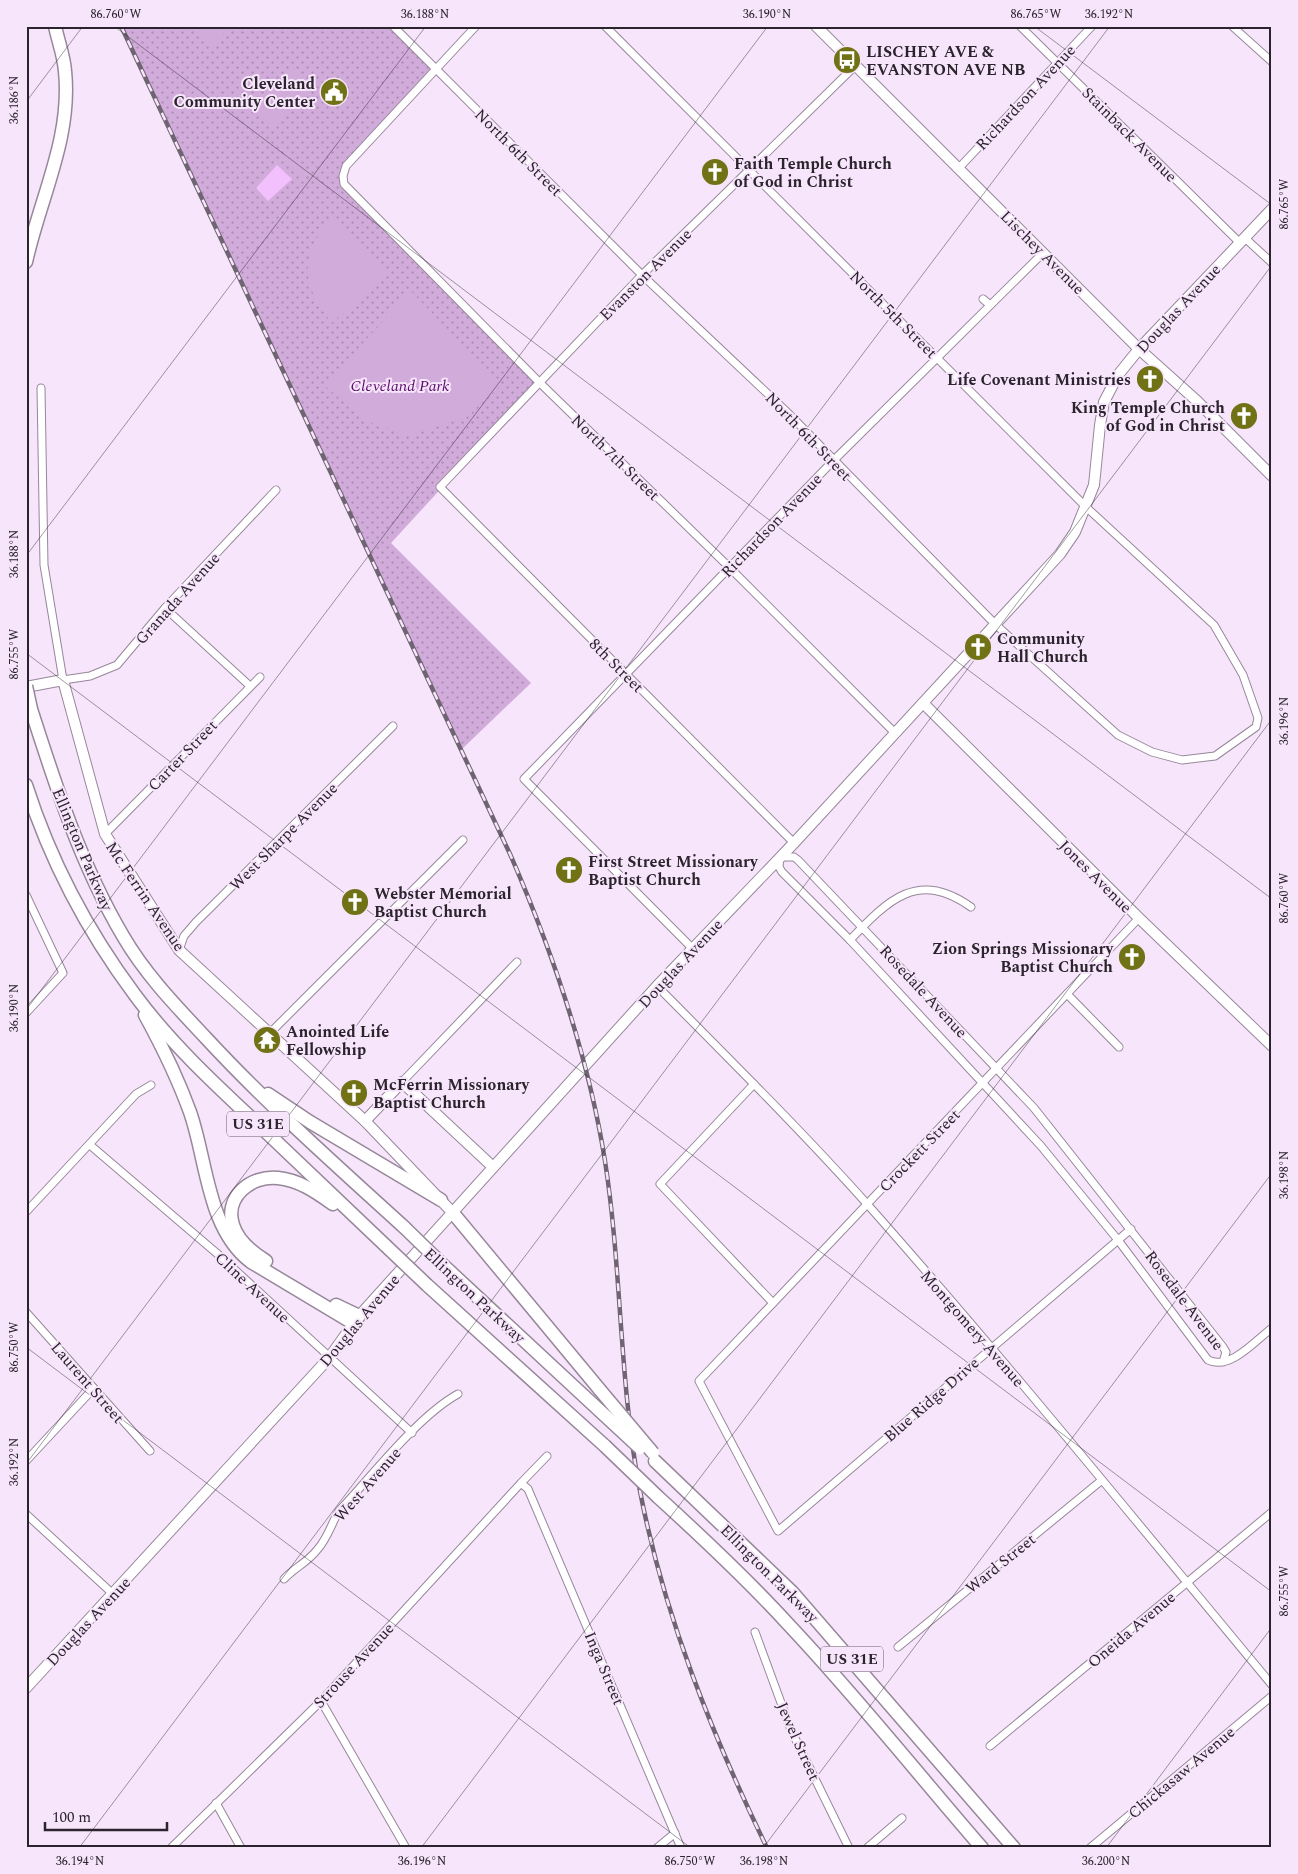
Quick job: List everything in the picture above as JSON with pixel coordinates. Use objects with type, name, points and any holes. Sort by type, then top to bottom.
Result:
[{"type":"highway","points":[[26,262],[34,225],[51,177],[62,135],[65,71],[55,26]]},
{"type":"highway","name":"Ellington Parkway","points":[[26,687],[31,709],[58,793],[98,892],[124,938],[170,1000],[240,1076],[599,1410],[654,1457],[792,1592],[1014,1848]]},
{"type":"highway","name":"Ellington Parkway","points":[[26,785],[66,882],[111,961],[136,997],[184,1052],[426,1285],[605,1446],[731,1564],[789,1624],[899,1749],[982,1848]]},
{"type":"highway","points":[[136,997],[165,1053],[190,1112],[217,1211],[231,1240],[242,1256],[251,1262],[356,1320]]},
{"type":"highway","points":[[240,1076],[310,1122],[441,1200]]},
{"type":"highway","points":[[356,1320],[337,1305],[254,1254],[242,1241],[233,1226],[231,1212],[241,1190],[250,1183],[262,1178],[276,1177],[312,1189],[368,1229]]},
{"type":"highway","points":[[453,1213],[654,1457]]},
{"type":"street","name":"North 6th Street","points":[[393,26],[642,275],[788,413],[995,624],[1118,735],[1152,752],[1182,760],[1215,756],[1256,727]]},
{"type":"street","points":[[435,69],[476,26]]},
{"type":"street","name":"North 5th Street","points":[[605,26],[1086,507],[1214,626],[1243,675],[1258,718],[1256,727]]},
{"type":"street","name":"Lischey Avenue","points":[[816,26],[1139,349],[1272,476]]},
{"type":"street","name":"Stainback Avenue","points":[[1020,26],[1242,240],[1272,263]]},
{"type":"street","name":"Richardson Avenue","points":[[959,168],[1092,26]]},
{"type":"street","points":[[1232,26],[1272,62]]},
{"type":"street","name":"Evanston Avenue","points":[[440,487],[642,275],[855,66]]},
{"type":"street","name":"North 7th Street","points":[[435,69],[346,166],[343,176],[344,184],[539,382],[896,732]]},
{"type":"street","name":"Douglas Avenue","points":[[26,1688],[329,1358],[356,1320],[657,986],[794,843],[1060,554],[1075,532],[1094,485],[1104,402],[1118,376],[1139,349],[1272,209]]},
{"type":"street","name":"Richardson Avenue","points":[[692,948],[524,779],[833,461],[1043,253]]},
{"type":"street","points":[[984,299],[990,305]]},
{"type":"street","points":[[26,687],[63,680],[44,565],[41,388]]},
{"type":"street","name":"8th Street","points":[[440,487],[794,843]]},
{"type":"street","name":"Granada Avenue","points":[[63,680],[90,676],[117,665],[165,608],[276,490]]},
{"type":"street","points":[[165,608],[250,686]]},
{"type":"street","name":"Carter Street","points":[[105,834],[260,677]]},
{"type":"street","name":"Mc Ferrin Avenue","points":[[63,680],[105,834],[179,950],[365,1121],[453,1213]]},
{"type":"street","name":"Jones Avenue","points":[[923,703],[1139,918],[1272,1046]]},
{"type":"street","name":"West Sharpe Avenue","points":[[179,950],[184,936],[196,922],[393,726]]},
{"type":"street","points":[[270,1033],[463,840]]},
{"type":"street","name":"Rosedale Avenue","points":[[780,857],[794,857],[798,860],[862,927],[1060,1139],[1223,1347],[1226,1352],[1223,1362],[1218,1363],[1208,1360],[1118,1240],[1041,1146],[850,940],[782,872],[779,867],[780,857]]},
{"type":"street","points":[[850,940],[896,897],[914,890],[929,889],[948,892],[971,907]]},
{"type":"street","points":[[26,895],[63,973],[26,1013]]},
{"type":"street","name":"Crockett Street","points":[[778,1531],[699,1381],[866,1204],[997,1070],[1139,918]]},
{"type":"street","points":[[365,1121],[517,962]]},
{"type":"street","name":"Montgomery Avenue","points":[[657,986],[754,1084],[866,1204],[991,1347],[1272,1685]]},
{"type":"street","points":[[1067,994],[1119,1047]]},
{"type":"street","points":[[402,1082],[494,1167]]},
{"type":"street","points":[[754,1084],[660,1184],[773,1303]]},
{"type":"street","points":[[26,1212],[136,1094],[151,1085]]},
{"type":"street","name":"Cline Avenue","points":[[90,1144],[220,1256],[412,1433]]},
{"type":"street","name":"Blue Ridge Drive","points":[[778,1531],[1130,1229]]},
{"type":"street","name":"Laurent Street","points":[[26,1312],[150,1451]]},
{"type":"street","points":[[1223,1362],[1235,1357],[1272,1328]]},
{"type":"street","points":[[26,1461],[93,1389]]},
{"type":"street","name":"West Avenue","points":[[284,1579],[317,1551],[328,1537],[332,1522],[339,1511],[412,1433],[442,1403],[458,1394]]},
{"type":"street","name":"Strouse Avenue","points":[[171,1848],[321,1701],[547,1456]]},
{"type":"street","name":"Ward Street","points":[[898,1647],[1102,1480]]},
{"type":"street","name":"Inga Street","points":[[521,1483],[528,1489],[681,1848]]},
{"type":"street","name":"Oneida Avenue","points":[[990,1746],[1272,1512]]},
{"type":"street","points":[[26,1514],[113,1594]]},
{"type":"street","name":"Jewel Street","points":[[754,1632],[791,1730],[849,1848]]},
{"type":"street","name":"Chickasaw Avenue","points":[[1090,1848],[1272,1696]]},
{"type":"street","points":[[321,1701],[406,1848]]},
{"type":"street","points":[[216,1803],[241,1848]]},
{"type":"street","points":[[867,1848],[902,1818]]},
{"type":"street","points":[[657,1848],[675,1833]]},
{"type":"green space","name":"Cleveland Park","points":[[121,26],[393,26],[435,69],[346,166],[346,180],[350,191],[539,382],[391,543],[531,683],[461,750]]},
{"type":"green space","points":[[191,26],[230,26],[211,46]]},
{"type":"green space","points":[[292,67],[313,87],[274,127],[253,107]]},
{"type":"green space","points":[[285,153],[305,172],[299,177],[280,157]]},
{"type":"green space","points":[[335,216],[389,273],[332,323],[321,309],[314,295],[309,282],[308,269],[309,256],[314,243]]},
{"type":"green space","points":[[411,291],[501,385],[467,417],[408,436],[365,420],[324,385]]},
{"type":"shaded area","points":[[277,165],[292,179],[268,201],[256,188]]},
{"type":"railway","points":[[121,26],[510,854],[541,929],[579,1043],[598,1121],[611,1202],[624,1368],[633,1450],[650,1538],[676,1629],[692,1674],[727,1762],[767,1848]]},
{"type":"place","name":"LISCHEY AVE & EVANSTON AVE NB","points":[[847,60]]},
{"type":"place","name":"Cleveland Community Center","points":[[334,92]]},
{"type":"place","name":"Faith Temple Church of God in Christ","points":[[715,172]]},
{"type":"place","name":"Life Covenant Ministries","points":[[1150,379]]},
{"type":"place","name":"King Temple Church of God in Christ","points":[[1244,416]]},
{"type":"place","name":"Community Hall Church","points":[[978,647]]},
{"type":"place","name":"First Street Missionary Baptist Church","points":[[569,870]]},
{"type":"place","name":"Webster Memorial Baptist Church","points":[[355,902]]},
{"type":"place","name":"Zion Springs Missionary Baptist Church","points":[[1132,957]]},
{"type":"place","name":"Anointed Life Fellowship","points":[[267,1040]]},
{"type":"place","name":"McFerrin Missionary Baptist Church","points":[[354,1093]]}]
